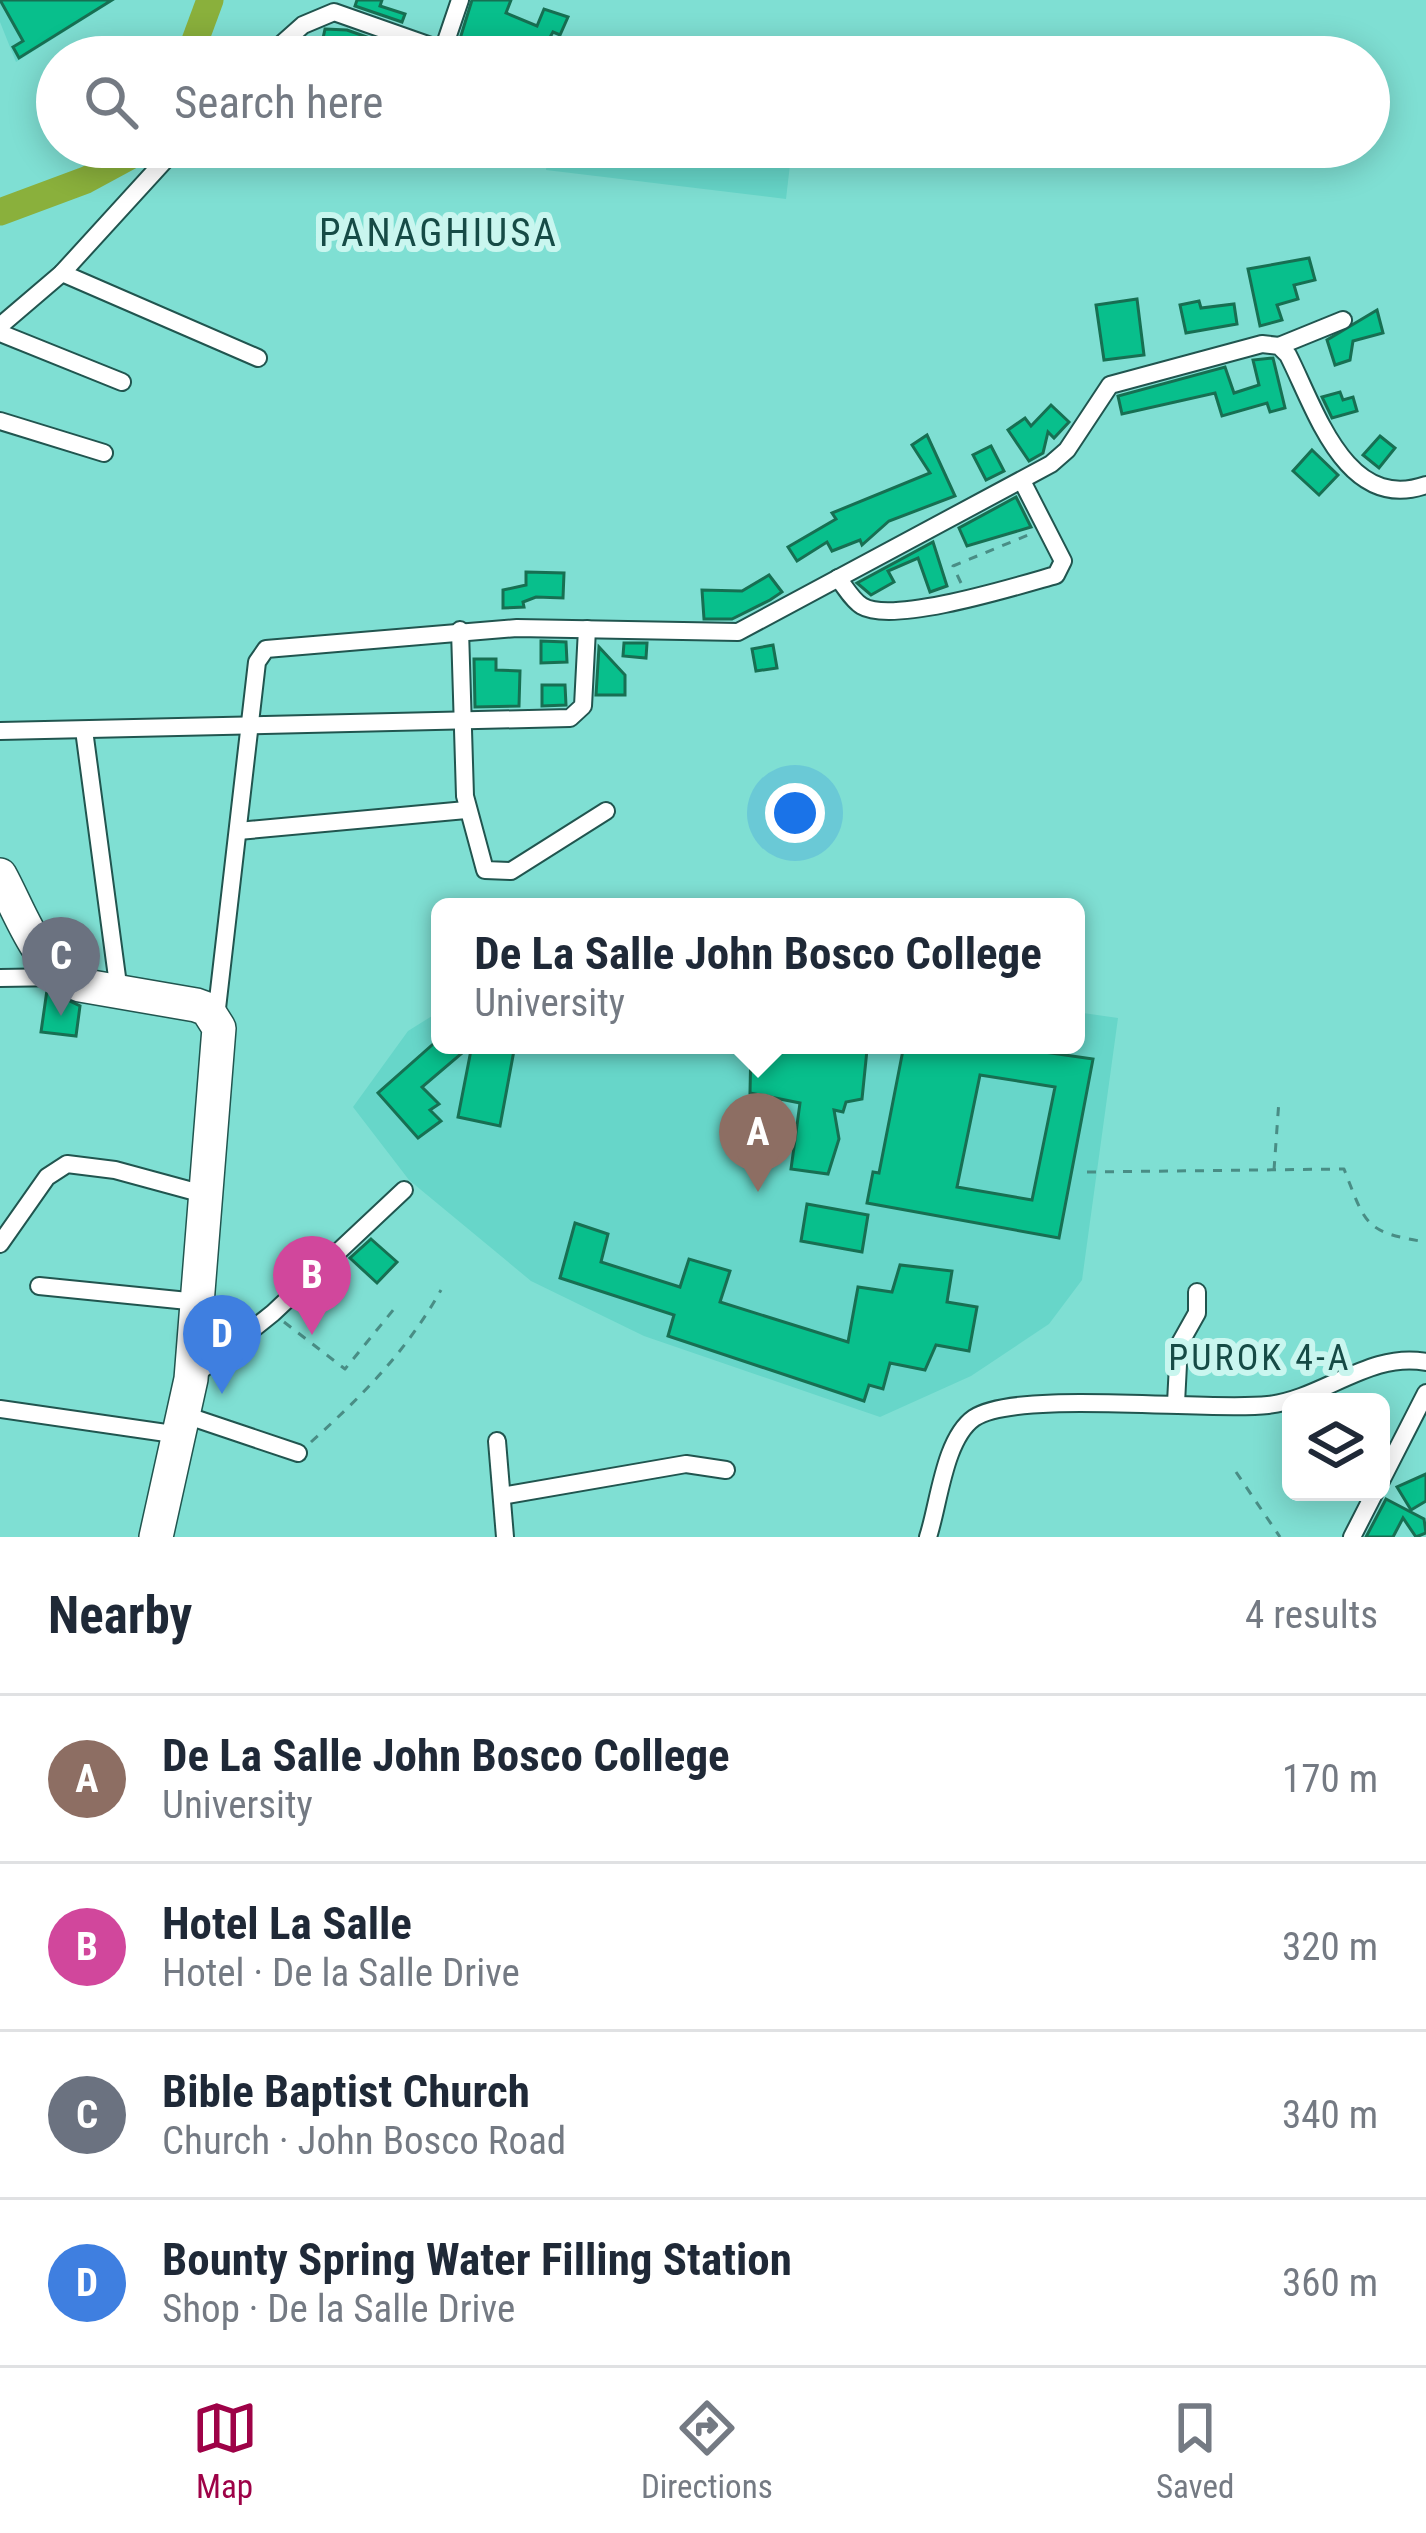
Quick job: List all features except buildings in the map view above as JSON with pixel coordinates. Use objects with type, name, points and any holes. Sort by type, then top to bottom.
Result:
[{"type":"highway","points":[[0,874],[46,959],[63,977],[196,1004],[216,1018],[221,1039],[191,1379],[156,1537]]},
{"type":"street","points":[[447,36],[460,0]]},
{"type":"street","points":[[292,36],[334,12],[412,36]]},
{"type":"street","points":[[122,382],[0,329],[62,273],[158,168]]},
{"type":"street","points":[[62,273],[258,358]]},
{"type":"street","points":[[216,1018],[257,662],[266,649],[460,630],[738,632],[1058,459],[1110,385],[1262,344],[1279,346],[1343,320]]},
{"type":"street","points":[[1279,346],[1350,469],[1373,485],[1396,492],[1426,485]]},
{"type":"street","points":[[0,422],[104,453]]},
{"type":"street","points":[[838,578],[868,609],[968,600],[1060,572],[1063,561],[1022,481]]},
{"type":"street","points":[[0,731],[463,724],[576,716],[583,706],[587,628]]},
{"type":"street","points":[[460,630],[466,810],[485,870],[503,874],[606,811]]},
{"type":"street","points":[[84,730],[119,992]]},
{"type":"street","points":[[238,831],[466,810]]},
{"type":"street","points":[[0,978],[63,977]]},
{"type":"street","points":[[0,1244],[47,1177],[67,1164],[116,1170],[208,1196]]},
{"type":"street","points":[[191,1379],[273,1313],[404,1190]]},
{"type":"street","points":[[40,1286],[199,1302]]},
{"type":"street","points":[[1176,1403],[1179,1345],[1197,1313],[1197,1292]]},
{"type":"street","points":[[928,1537],[957,1442],[975,1418],[1004,1408],[1176,1403],[1270,1406],[1306,1396],[1389,1360],[1426,1362]]},
{"type":"street","points":[[1390,1463],[1426,1393]]},
{"type":"street","points":[[0,1409],[183,1425],[298,1453]]},
{"type":"street","points":[[496,1441],[506,1537]]},
{"type":"street","points":[[502,1496],[686,1464],[726,1470]]},
{"type":"street","points":[[1352,1537],[1371,1501]]},
{"type":"path","points":[[968,600],[953,566],[1046,527]]},
{"type":"path","points":[[1274,1172],[1279,1100]]},
{"type":"path","points":[[1088,1172],[1344,1169],[1366,1225],[1381,1234],[1426,1242]]},
{"type":"path","points":[[298,1453],[380,1380],[441,1290]]},
{"type":"path","points":[[273,1313],[345,1369],[394,1309]]},
{"type":"path","points":[[1236,1472],[1280,1537]]},
{"type":"shaded area","points":[[0,0],[115,0],[58,36],[36,36],[36,49],[16,62],[0,22]]},
{"type":"shaded area","points":[[546,168],[790,168],[786,199]]},
{"type":"shaded area","points":[[1085,1013],[1118,1018],[1082,1280],[1049,1324],[971,1376],[880,1417],[644,1336],[531,1281],[409,1180],[353,1107],[408,1031],[431,1017],[431,1054],[1085,1054]]},
{"type":"waterway","points":[[197,36],[210,0]]},
{"type":"waterway","points":[[0,212],[108,168]]},
{"type":"place","name":"Bible Baptist Church","points":[[61,1016]]},
{"type":"place","name":"De La Salle John Bosco College","points":[[758,1192]]},
{"type":"place","name":"Hotel La Salle","points":[[312,1335]]},
{"type":"place","name":"Bounty Spring Water Filling Station","points":[[222,1394]]},
{"type":"district","name":"PANAGHIUSA","points":[[439,232]]},
{"type":"district","name":"PUROK 4-A","points":[[1260,1357]]}]
